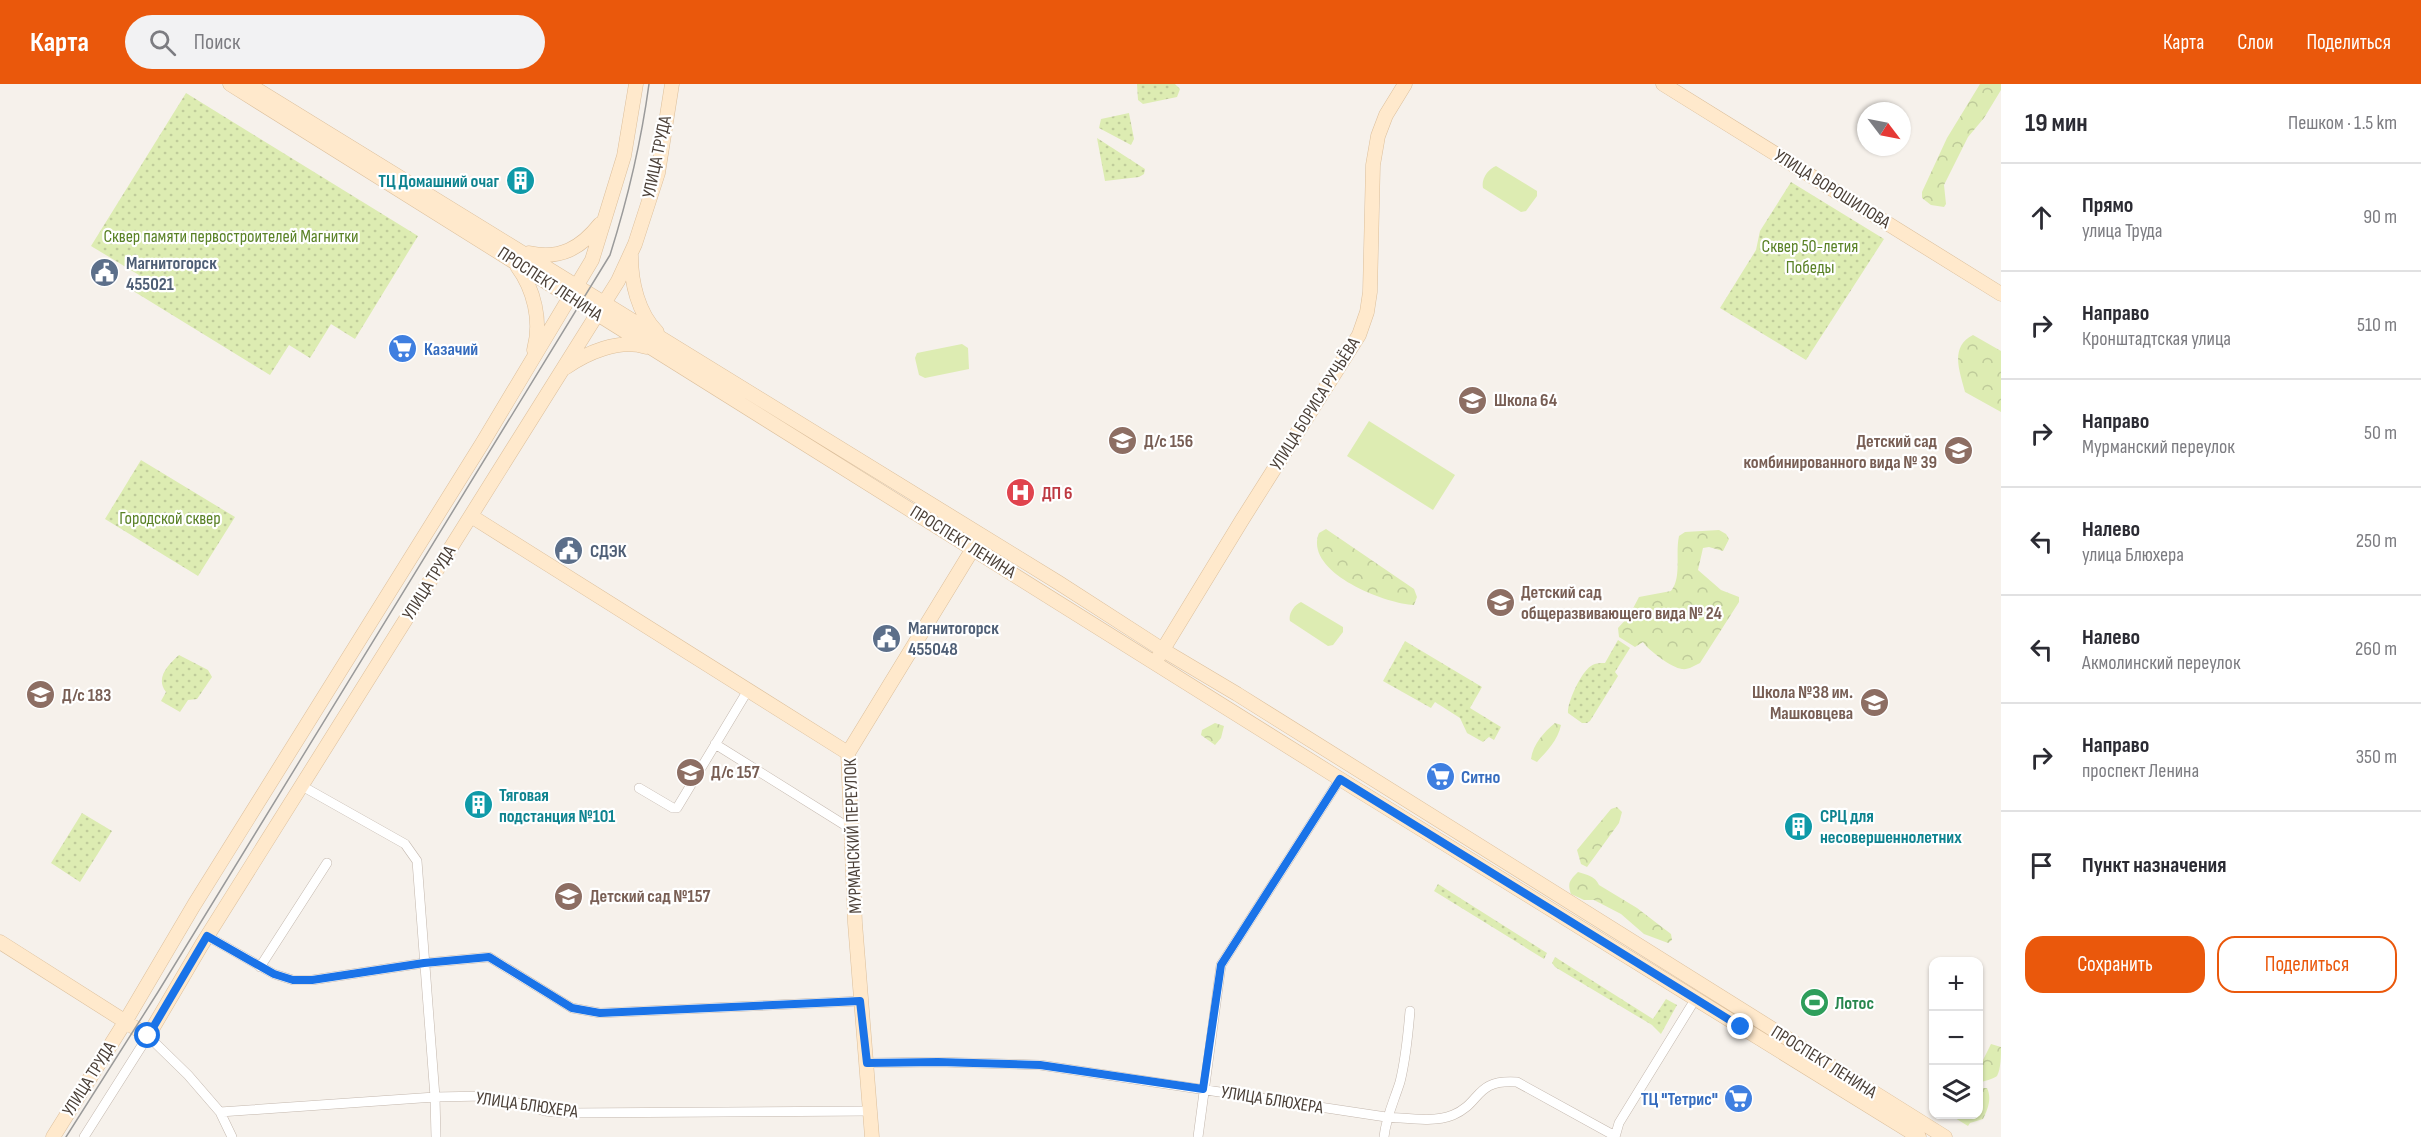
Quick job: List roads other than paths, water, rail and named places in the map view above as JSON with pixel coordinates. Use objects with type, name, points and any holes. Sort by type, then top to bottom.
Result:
[{"type":"main road","name":"ПРОСПЕКТ ЛЕНИНА","points":[[230,84],[515,255]]},
{"type":"main road","name":"ПРОСПЕКТ ЛЕНИНА","points":[[248,84],[1340,779],[1945,1137]]},
{"type":"main road","name":"УЛИЦА ТРУДА","points":[[53,1137],[125,1022],[194,904],[392,590],[592,260],[624,156],[636,84]]},
{"type":"main road","name":"УЛИЦА ТРУДА","points":[[125,1022],[148,1036],[207,936],[601,309],[632,252],[658,172],[672,84]]},
{"type":"main road","name":"УЛИЦА БОРИСА РУЧЬЁВА","points":[[1155,663],[1359,335],[1367,312],[1370,292],[1374,155],[1386,115],[1406,84]]},
{"type":"main road","name":"УЛИЦА ВОРОШИЛОВА","points":[[1663,84],[2001,294]]},
{"type":"main road","points":[[531,362],[538,335],[536,314],[525,276],[515,255],[541,255],[573,249],[587,241],[605,218]]},
{"type":"main road","points":[[632,252],[631,268],[637,297],[662,347]]},
{"type":"main road","points":[[561,371],[578,358],[600,350],[629,345],[662,347]]},
{"type":"main road","name":"ПРОСПЕКТ ЛЕНИНА","points":[[662,347],[981,535],[1237,694],[1700,992],[1802,1066],[1919,1137]]},
{"type":"main road","points":[[471,516],[848,753]]},
{"type":"main road","name":"МУРМАНСКИЙ ПЕРЕУЛОК","points":[[872,1137],[860,1001],[848,753],[981,535]]},
{"type":"main road","points":[[0,942],[125,1022]]},
{"type":"street","points":[[639,788],[672,808],[677,808],[748,690]]},
{"type":"street","points":[[715,744],[851,829]]},
{"type":"street","points":[[1198,1137],[1221,965],[1340,779]]},
{"type":"street","points":[[302,786],[405,844],[412,852],[419,869],[436,1137]]},
{"type":"street","points":[[260,967],[327,863]]},
{"type":"street","points":[[207,936],[260,967],[293,980],[312,980],[424,963],[489,957],[572,1008],[600,1013],[860,1001]]},
{"type":"street","points":[[1615,1137],[1619,1124],[1700,992]]},
{"type":"street","points":[[1384,1137],[1386,1118],[1406,1059],[1410,1011]]},
{"type":"street","points":[[84,1137],[148,1036],[188,1075],[220,1112],[232,1137]]},
{"type":"street","name":"УЛИЦА БЛЮХЕРА","points":[[867,1063],[938,1062],[1040,1065],[1386,1118],[1436,1119],[1452,1116],[1464,1109],[1488,1085],[1501,1081],[1517,1082],[1615,1137]]},
{"type":"street","name":"УЛИЦА БЛЮХЕРА","points":[[220,1112],[435,1097],[484,1096],[545,1111],[567,1113],[870,1111]]},
{"type":"tram line","points":[[66,1137],[158,992],[610,255],[633,170],[649,84]]},
{"type":"place","name":"ТЦ Домашний очаг","points":[[520,181]]},
{"type":"place","name":"Магнитогорск 455021","points":[[105,273]]},
{"type":"place","name":"Казачий","points":[[403,349]]},
{"type":"place","name":"Школа 64","points":[[1473,400]]},
{"type":"place","name":"Д/с 156","points":[[1123,441]]},
{"type":"place","name":"Детский сад комбинированного вида № 39","points":[[1958,451]]},
{"type":"place","name":"ДП 6","points":[[1021,493]]},
{"type":"place","name":"СДЭК","points":[[569,551]]},
{"type":"place","name":"Детский сад общеразвивающего вида № 24","points":[[1500,602]]},
{"type":"place","name":"Магнитогорск 455048","points":[[887,638]]},
{"type":"place","name":"Д/с 183","points":[[41,695]]},
{"type":"place","name":"Школа №38 им. Машковцева","points":[[1874,702]]},
{"type":"place","name":"Д/с 157","points":[[690,772]]},
{"type":"place","name":"Ситно","points":[[1440,777]]},
{"type":"place","name":"Тяговая подстанция №101","points":[[478,805]]},
{"type":"place","name":"СРЦ для несовершеннолетних","points":[[1799,826]]},
{"type":"place","name":"Детский сад №157","points":[[569,896]]},
{"type":"place","name":"Лотос","points":[[1814,1003]]},
{"type":"place","name":"ТЦ \"Тетрис\"","points":[[1739,1099]]},
{"type":"park label","name":"Сквер памяти первостроителей Магнитки","points":[[231,236]]},
{"type":"park label","name":"Сквер 50-летия Победы","points":[[1810,256]]},
{"type":"park label","name":"Городской сквер","points":[[170,518]]}]
